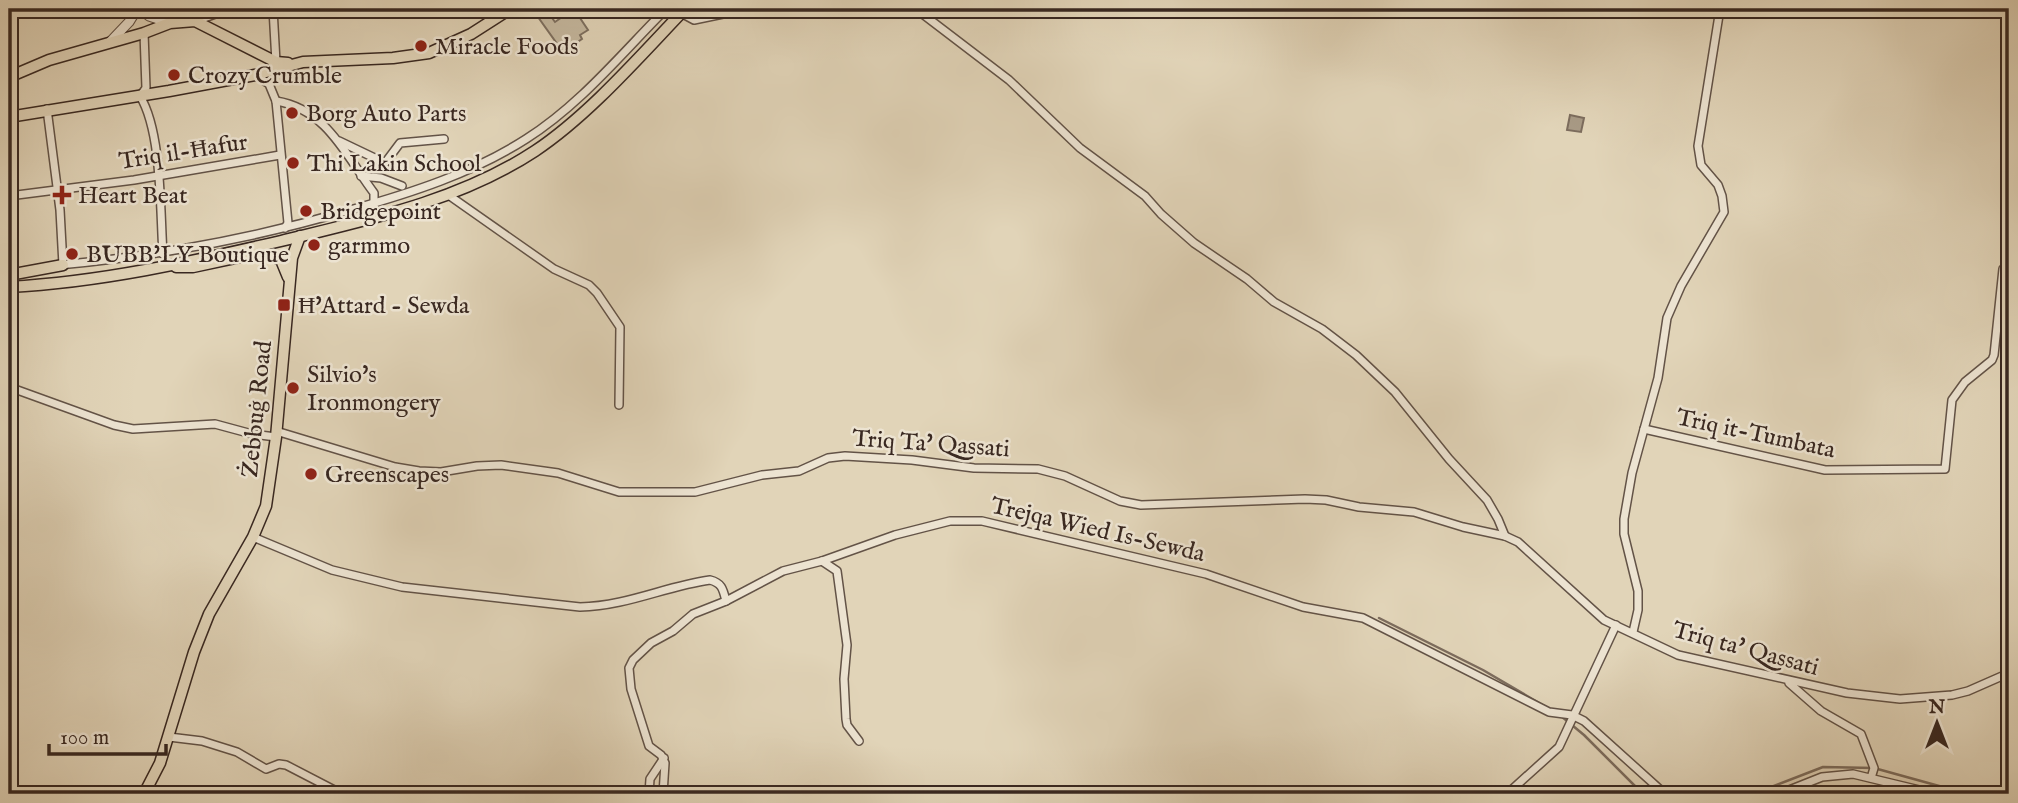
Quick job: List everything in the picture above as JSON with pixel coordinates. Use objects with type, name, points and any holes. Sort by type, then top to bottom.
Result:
[{"type":"main road","points":[[9,77],[49,60],[170,23],[195,21],[276,61],[301,63],[393,58],[429,53],[471,34],[510,9]]},
{"type":"main road","points":[[9,287],[171,267],[376,218],[447,194],[504,169],[565,128],[683,11]]},
{"type":"main road","points":[[9,117],[255,75],[301,63]]},
{"type":"main road","name":"Żebbuġ Road","points":[[144,794],[160,763],[194,652],[209,614],[253,537],[265,506],[276,434],[289,283],[294,247],[300,236]]},
{"type":"main road","points":[[171,267],[193,267],[264,252],[281,260],[289,283]]},
{"type":"main road","points":[[9,275],[62,265]]},
{"type":"street","points":[[110,42],[138,9],[170,23]]},
{"type":"street","points":[[195,21],[229,9]]},
{"type":"street","points":[[9,269],[163,254],[285,228],[373,204],[456,175],[495,157],[548,123],[591,85],[666,9]]},
{"type":"street","points":[[683,11],[694,20],[747,9]]},
{"type":"street","points":[[916,9],[1009,80],[1080,148],[1145,196],[1194,243],[1247,279],[1274,302],[1322,329],[1356,355],[1395,392],[1487,500],[1499,519],[1505,536]]},
{"type":"street","points":[[1633,632],[1638,610],[1638,592],[1624,534],[1632,473],[1658,379],[1667,318],[1681,286],[1724,212],[1724,201],[1718,185],[1701,165],[1698,146],[1720,9]]},
{"type":"street","points":[[274,10],[276,61]]},
{"type":"street","points":[[654,10],[654,20]]},
{"type":"street","points":[[144,33],[146,88],[140,96],[150,117],[158,176],[163,254]]},
{"type":"street","points":[[255,75],[269,84],[276,101],[288,223],[285,228]]},
{"type":"street","points":[[276,101],[300,107],[320,121],[339,141],[374,193],[373,204]]},
{"type":"street","points":[[47,109],[62,265]]},
{"type":"street","points":[[380,178],[386,163],[400,144],[444,139]]},
{"type":"street","points":[[339,141],[386,163]]},
{"type":"street","name":"Triq il-Ħafur","points":[[9,196],[158,176],[281,155]]},
{"type":"street","points":[[361,176],[380,178],[402,186]]},
{"type":"street","points":[[447,194],[554,269],[589,285],[605,302],[620,327],[619,405]]},
{"type":"street","name":"Triq it-Tumbata","points":[[1644,429],[1825,470],[1945,469],[1952,400],[1958,390],[1992,360],[1994,355],[2003,269]]},
{"type":"street","name":"Triq Ta' Qassati","points":[[9,387],[114,425],[134,429],[215,424],[252,434],[276,434],[395,467],[441,472],[501,465],[558,473],[620,492],[695,492],[762,475],[799,471],[828,458],[845,456],[912,460],[974,468],[1038,469],[1065,476],[1120,501],[1141,505],[1326,500],[1359,507],[1414,512],[1505,536]]},
{"type":"street","name":"Trejqa Wied Is-Sewda","points":[[664,758],[649,746],[631,689],[629,668],[651,643],[673,631],[693,614],[726,601],[783,571],[938,523],[961,520],[993,523],[1206,573],[1303,607],[1363,618],[1549,712],[1584,721],[1665,794]]},
{"type":"street","name":"Triq ta' Qassati","points":[[1505,536],[1526,547],[1604,620],[1678,655],[1847,693],[1919,699],[1968,691],[2009,673]]},
{"type":"street","points":[[253,537],[342,573],[402,587],[449,594],[565,607],[593,607],[640,599],[710,580],[718,582],[722,587],[726,601]]},
{"type":"street","points":[[822,561],[837,571],[847,645],[844,679],[846,719],[859,741]]},
{"type":"street","points":[[1507,794],[1559,747],[1616,625]]},
{"type":"street","points":[[1787,681],[1821,711],[1861,734],[1874,768],[1871,778]]},
{"type":"street","points":[[169,737],[202,741],[237,752],[266,769],[279,764],[286,765],[342,794]]},
{"type":"street","points":[[649,794],[650,779],[664,758]]},
{"type":"street","points":[[663,794],[666,768],[664,758]]},
{"type":"street","points":[[1779,794],[1830,776],[1853,774],[1936,794]]},
{"type":"shaded area","points":[[574,9],[588,30],[580,35],[582,39],[563,52],[538,17],[547,11],[555,22]]},
{"type":"shaded area","points":[[1570,115],[1584,118],[1581,132],[1567,130]]},
{"type":"waterway","points":[[1379,618],[1483,670],[1546,707]]},
{"type":"waterway","points":[[1561,716],[1643,794]]},
{"type":"waterway","points":[[1753,794],[1823,767],[1874,768],[1968,794]]},
{"type":"place","name":"Miracle Foods","points":[[421,46]]},
{"type":"place","name":"Crozy Crumble","points":[[174,75]]},
{"type":"place","name":"Borg Auto Parts","points":[[292,113]]},
{"type":"place","name":"Thi Lakin School","points":[[293,163]]},
{"type":"place","name":"Heart Beat","points":[[62,195]]},
{"type":"place","name":"Bridgepoint","points":[[306,211]]},
{"type":"place","name":"garmmo","points":[[314,245]]},
{"type":"place","name":"BUBB'LY Boutique","points":[[72,254]]},
{"type":"place","name":"Ħ'Attard - Sewda","points":[[284,305]]},
{"type":"place","name":"Silvio's Ironmongery","points":[[293,388]]},
{"type":"place","name":"Greenscapes","points":[[311,474]]}]
